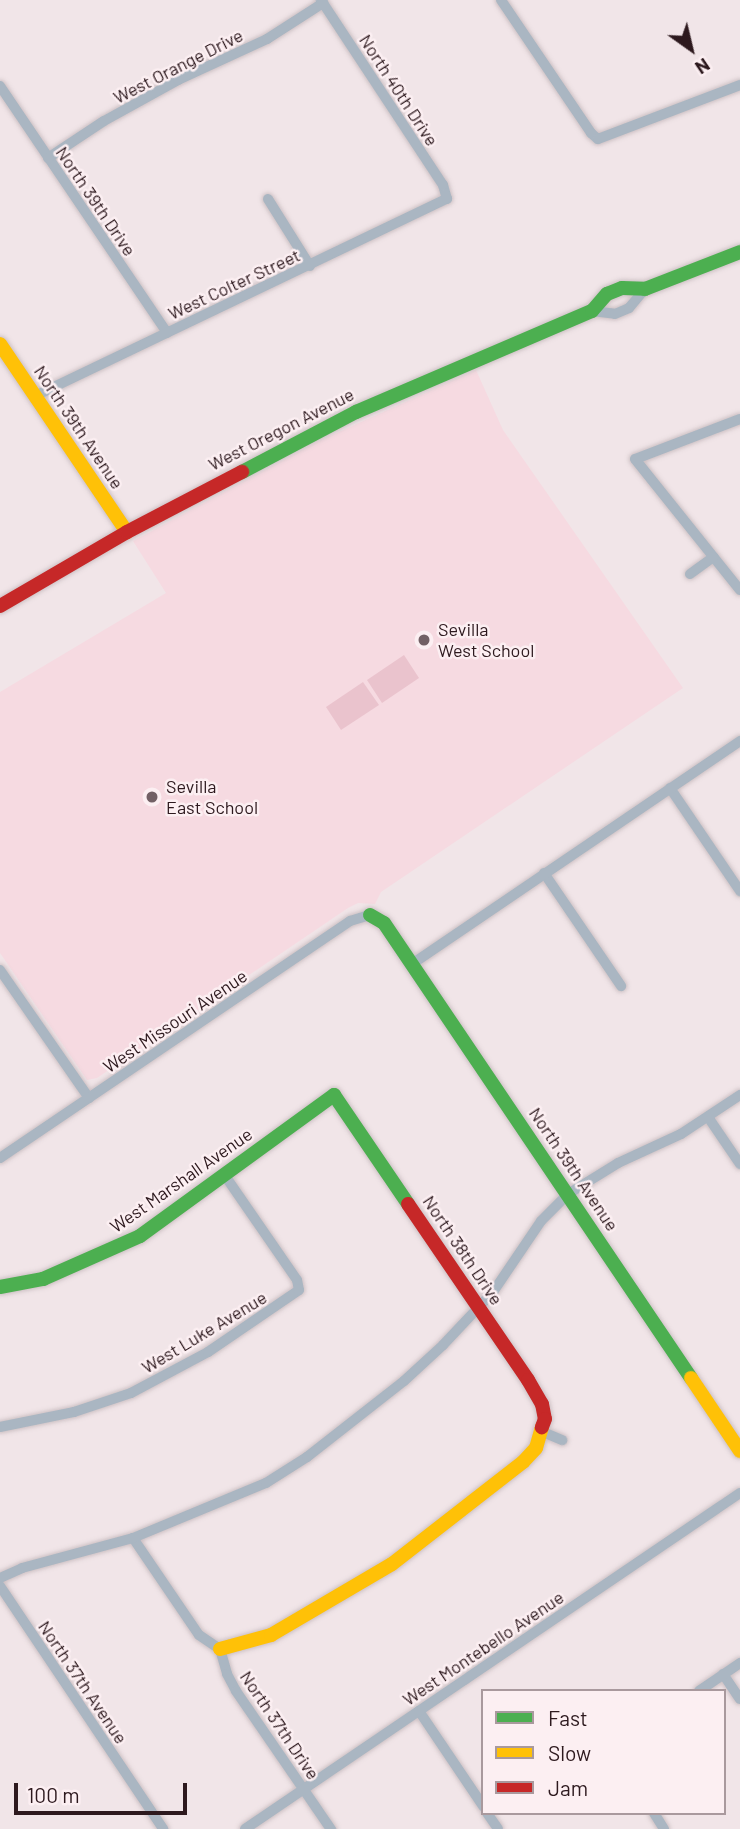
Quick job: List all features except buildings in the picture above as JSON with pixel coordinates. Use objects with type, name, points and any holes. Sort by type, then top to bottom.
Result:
[{"type":"street","points":[[501,0],[590,133],[598,139],[740,85]]},
{"type":"street","name":"West Orange Drive","points":[[48,158],[104,121],[178,80],[267,39],[322,1]]},
{"type":"street","name":"North 40th Drive","points":[[322,1],[443,185],[447,199]]},
{"type":"street","name":"North 39th Drive","points":[[0,86],[167,333]]},
{"type":"street","points":[[268,199],[310,266]]},
{"type":"street","name":"West Colter Street","points":[[35,396],[447,199]]},
{"type":"street","name":"West Oregon Avenue","points":[[0,606],[127,532],[356,412],[592,311],[607,294],[622,288],[645,289],[740,252]]},
{"type":"street","name":"West Oregon Avenue","points":[[592,311],[615,314],[629,308],[645,289]]},
{"type":"street","name":"North 39th Avenue","points":[[0,344],[127,532]]},
{"type":"street","points":[[740,419],[635,459],[740,590]]},
{"type":"street","points":[[690,574],[713,556]]},
{"type":"street","points":[[412,964],[740,741]]},
{"type":"street","points":[[670,788],[740,891]]},
{"type":"street","points":[[544,873],[621,986]]},
{"type":"street","name":"North 39th Avenue","points":[[370,915],[384,923],[740,1451]]},
{"type":"street","name":"West Missouri Avenue","points":[[0,1157],[351,921],[370,915]]},
{"type":"street","points":[[1,974],[89,1098]]},
{"type":"street","name":"West Marshall Avenue","points":[[0,1287],[43,1279],[122,1245],[334,1095]]},
{"type":"street","name":"North 38th Drive","points":[[334,1095],[542,1404],[543,1432]]},
{"type":"street","points":[[0,1578],[22,1568],[133,1538],[266,1483],[307,1457],[404,1381],[479,1307],[493,1292],[541,1221],[568,1194],[618,1163],[670,1140],[740,1095]]},
{"type":"street","points":[[708,1117],[740,1164]]},
{"type":"street","name":"West Luke Avenue","points":[[0,1427],[74,1412],[131,1393],[208,1352],[299,1290],[297,1280],[224,1174]]},
{"type":"street","points":[[133,1538],[199,1635],[220,1649],[271,1635],[392,1564],[523,1462],[536,1448],[543,1432],[562,1440]]},
{"type":"street","name":"West Montebello Avenue","points":[[245,1829],[740,1493]]},
{"type":"street","name":"North 37th Avenue","points":[[0,1587],[163,1829]]},
{"type":"street","name":"North 37th Drive","points":[[220,1649],[227,1674],[236,1691],[331,1829]]},
{"type":"street","points":[[702,1689],[740,1663]]},
{"type":"street","points":[[723,1674],[740,1699]]},
{"type":"street","points":[[419,1711],[481,1803]]},
{"type":"shaded area","points":[[476,370],[503,430],[683,688],[381,892],[375,904],[358,903],[348,908],[97,1078],[87,1080],[0,953],[0,692],[166,593],[133,541],[319,441]]},
{"type":"shaded area","points":[[404,655],[419,678],[382,703],[367,680]]},
{"type":"shaded area","points":[[363,682],[379,705],[341,730],[326,707]]},
{"type":"traffic: fast","points":[[242,472],[356,412],[592,311],[607,294],[622,288],[645,289],[740,252]]},
{"type":"traffic: fast","points":[[370,915],[384,923],[691,1378]]},
{"type":"traffic: fast","points":[[0,1287],[43,1279],[140,1236],[334,1095],[408,1204]]},
{"type":"traffic: slow","points":[[0,344],[127,532]]},
{"type":"traffic: slow","points":[[691,1378],[740,1451]]},
{"type":"traffic: slow","points":[[220,1649],[271,1635],[392,1564],[523,1462],[536,1448],[542,1427]]},
{"type":"traffic: jam","points":[[0,606],[127,532],[242,472]]},
{"type":"traffic: jam","points":[[408,1204],[528,1380],[542,1404],[545,1419],[542,1427]]},
{"type":"place","name":"Sevilla West School","points":[[424,640]]},
{"type":"place","name":"Sevilla East School","points":[[152,797]]}]
